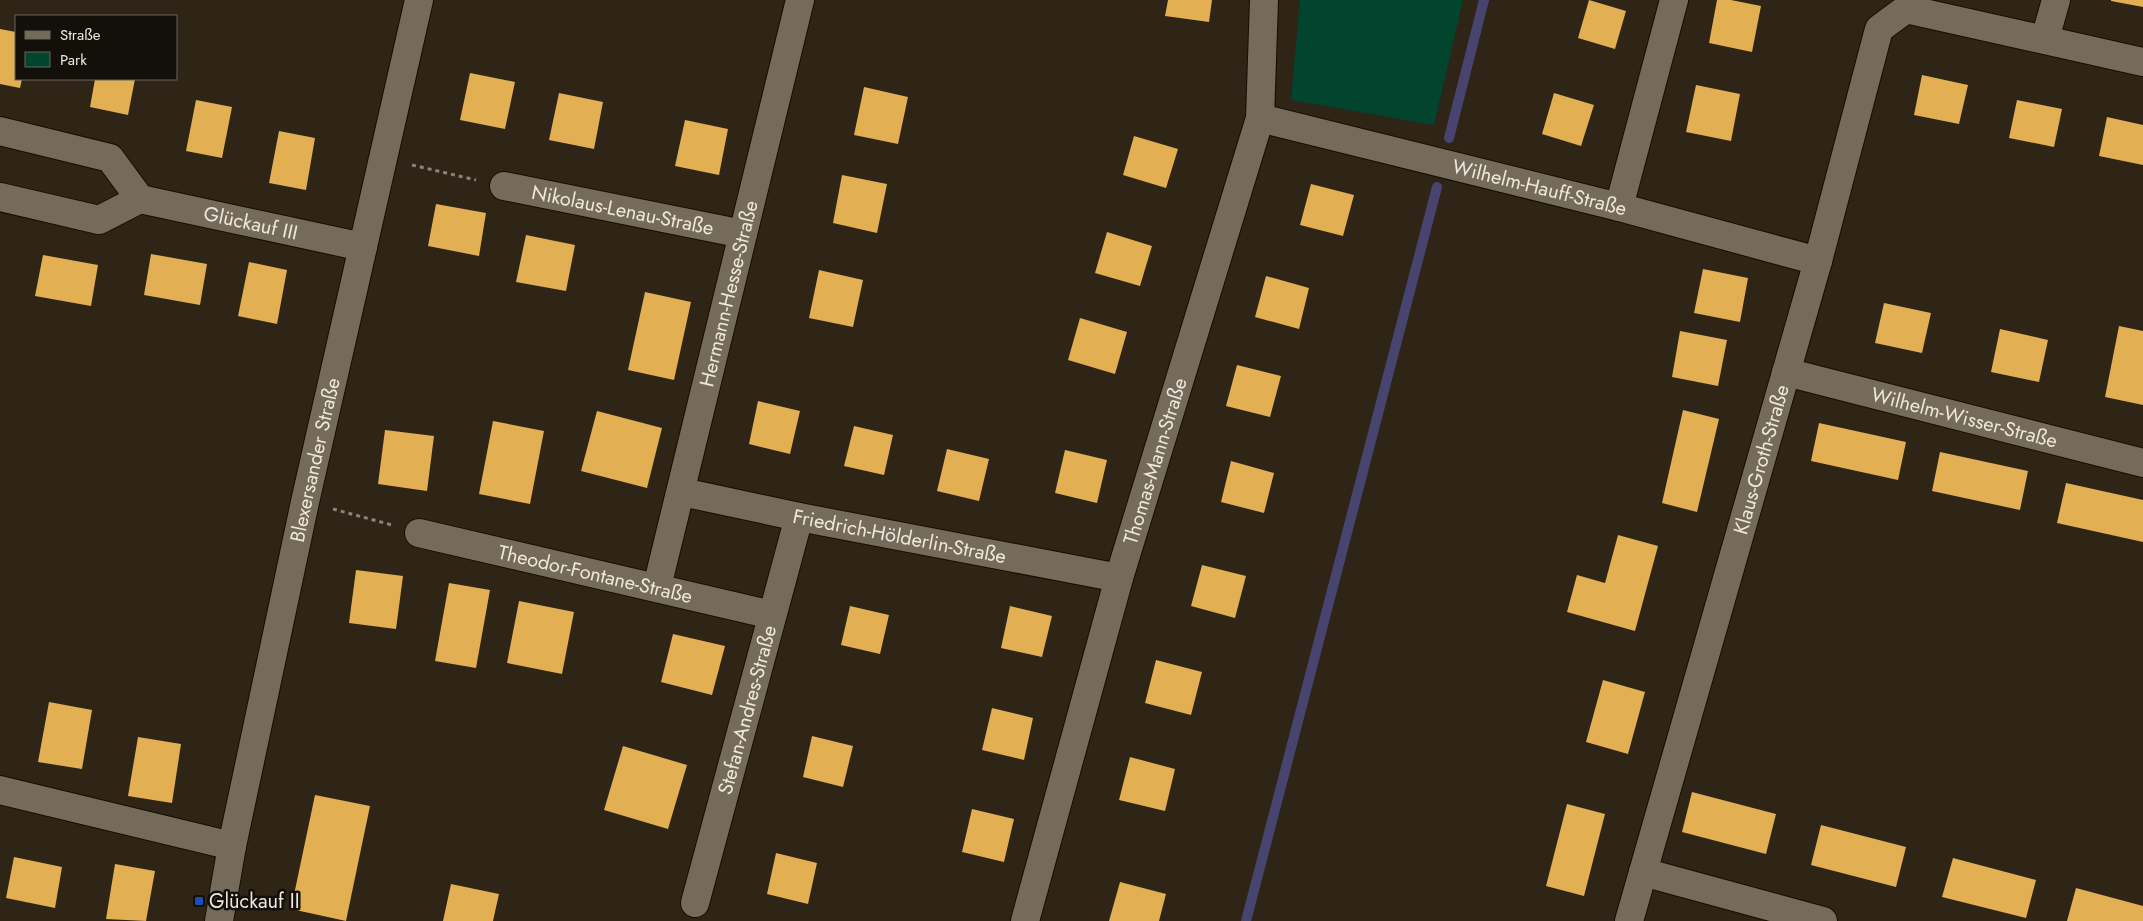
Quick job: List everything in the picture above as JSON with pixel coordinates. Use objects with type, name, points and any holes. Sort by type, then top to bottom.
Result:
[{"type":"street","name":"Blexersander Straße","points":[[219,921],[232,846],[305,502],[420,0]]},
{"type":"street","name":"Hermann-Hesse-Straße","points":[[657,587],[682,492],[800,0]]},
{"type":"street","name":"Thomas-Mann-Straße","points":[[1026,921],[1119,578],[1260,118],[1264,0]]},
{"type":"street","points":[[1619,207],[1674,0]]},
{"type":"street","points":[[2056,0],[2044,39],[2143,62]]},
{"type":"street","name":"Klaus-Groth-Straße","points":[[1629,921],[1818,261],[1879,29],[1906,9],[2044,39]]},
{"type":"street","name":"Wilhelm-Hauff-Straße","points":[[1260,118],[1619,207],[1818,261]]},
{"type":"street","points":[[0,131],[110,158],[140,199],[99,220],[0,197]]},
{"type":"street","name":"Nikolaus-Lenau-Straße","points":[[504,186],[743,234]]},
{"type":"street","name":"Glückauf III","points":[[140,199],[363,246]]},
{"type":"street","name":"Wilhelm-Wisser-Straße","points":[[1786,372],[2143,463]]},
{"type":"street","name":"Friedrich-Hölderlin-Straße","points":[[682,492],[799,517],[1119,578]]},
{"type":"street","name":"Stefan-Andres-Straße","points":[[696,903],[799,517]]},
{"type":"street","name":"Theodor-Fontane-Straße","points":[[419,533],[772,615]]},
{"type":"street","points":[[0,790],[232,846]]},
{"type":"street","points":[[1643,872],[1823,921]]},
{"type":"path","points":[[384,159],[504,186]]},
{"type":"path","points":[[305,502],[419,533]]},
{"type":"green space","points":[[1300,0],[1463,0],[1434,125],[1291,100]]},
{"type":"building","points":[[1168,0],[1212,0],[1209,22],[1165,16]]},
{"type":"building","points":[[1589,0],[1626,11],[1615,49],[1578,38]]},
{"type":"building","points":[[1717,0],[1731,0],[1761,6],[1752,52],[1709,43]]},
{"type":"building","points":[[2143,0],[2143,7],[2111,1]]},
{"type":"building","points":[[0,29],[15,32],[15,80],[22,80],[20,88],[0,84]]},
{"type":"building","points":[[470,73],[515,82],[505,129],[460,120]]},
{"type":"building","points":[[1922,75],[1968,85],[1959,124],[1914,115]]},
{"type":"building","points":[[95,80],[135,80],[128,115],[90,107]]},
{"type":"building","points":[[1696,85],[1740,94],[1731,141],[1686,132]]},
{"type":"building","points":[[864,87],[908,97],[898,144],[854,135]]},
{"type":"building","points":[[559,93],[603,102],[594,149],[549,140]]},
{"type":"building","points":[[1554,93],[1594,105],[1581,146],[1542,134]]},
{"type":"building","points":[[196,100],[232,107],[222,158],[186,151]]},
{"type":"building","points":[[2017,100],[2062,109],[2054,147],[2009,138]]},
{"type":"building","points":[[2107,117],[2143,125],[2143,165],[2099,156]]},
{"type":"building","points":[[685,120],[728,129],[719,175],[675,166]]},
{"type":"building","points":[[279,131],[315,138],[306,190],[269,183]]},
{"type":"building","points":[[1134,136],[1178,149],[1166,188],[1123,175]]},
{"type":"building","points":[[842,175],[887,184],[877,233],[833,223]]},
{"type":"building","points":[[1311,184],[1354,195],[1343,236],[1300,225]]},
{"type":"building","points":[[436,204],[486,213],[479,256],[428,246]]},
{"type":"building","points":[[1107,232],[1152,246],[1140,286],[1095,273]]},
{"type":"building","points":[[526,235],[575,245],[566,291],[516,282]]},
{"type":"building","points":[[151,254],[207,264],[200,305],[144,295]]},
{"type":"building","points":[[43,255],[98,265],[91,306],[35,296]]},
{"type":"building","points":[[249,262],[287,270],[277,324],[238,316]]},
{"type":"building","points":[[1703,269],[1748,278],[1740,322],[1694,313]]},
{"type":"building","points":[[819,270],[863,280],[853,327],[809,318]]},
{"type":"building","points":[[1266,276],[1309,288],[1299,329],[1255,317]]},
{"type":"building","points":[[645,292],[691,302],[674,380],[628,370]]},
{"type":"building","points":[[1884,303],[1931,313],[1922,353],[1875,343]]},
{"type":"building","points":[[1080,318],[1127,332],[1115,374],[1068,360]]},
{"type":"building","points":[[2119,326],[2143,331],[2143,405],[2105,397]]},
{"type":"building","points":[[2000,329],[2048,340],[2039,382],[1991,372]]},
{"type":"building","points":[[1680,331],[1727,340],[1718,386],[1672,377]]},
{"type":"building","points":[[1237,365],[1281,376],[1270,417],[1226,406]]},
{"type":"building","points":[[758,401],[800,411],[790,454],[749,444]]},
{"type":"building","points":[[1683,410],[1719,419],[1697,512],[1662,503]]},
{"type":"building","points":[[597,411],[662,428],[647,488],[581,471]]},
{"type":"building","points":[[493,421],[544,431],[530,504],[479,494]]},
{"type":"building","points":[[1819,423],[1906,442],[1898,480],[1811,461]]},
{"type":"building","points":[[854,426],[893,435],[884,475],[844,466]]},
{"type":"building","points":[[385,430],[434,436],[427,491],[378,484]]},
{"type":"building","points":[[947,449],[989,459],[979,501],[937,491]]},
{"type":"building","points":[[1065,450],[1107,460],[1097,503],[1055,493]]},
{"type":"building","points":[[1940,452],[2028,471],[2020,510],[1932,491]]},
{"type":"building","points":[[1231,461],[1274,473],[1264,513],[1221,502]]},
{"type":"building","points":[[2066,483],[2143,500],[2143,542],[2057,523]]},
{"type":"building","points":[[1618,535],[1658,546],[1635,631],[1567,612],[1577,575],[1605,583]]},
{"type":"building","points":[[1202,565],[1246,576],[1235,618],[1191,606]]},
{"type":"building","points":[[356,570],[403,576],[396,629],[349,623]]},
{"type":"building","points":[[449,583],[490,590],[476,668],[435,661]]},
{"type":"building","points":[[519,601],[574,612],[562,674],[507,663]]},
{"type":"building","points":[[850,606],[889,615],[880,654],[841,645]]},
{"type":"building","points":[[1010,606],[1052,616],[1042,657],[1001,648]]},
{"type":"building","points":[[673,634],[725,646],[712,695],[661,682]]},
{"type":"building","points":[[1156,660],[1202,672],[1191,715],[1145,703]]},
{"type":"building","points":[[1603,680],[1645,692],[1628,754],[1586,742]]},
{"type":"building","points":[[49,702],[92,710],[82,769],[38,762]]},
{"type":"building","points":[[992,708],[1033,718],[1024,760],[982,750]]},
{"type":"building","points":[[812,736],[853,746],[843,787],[803,777]]},
{"type":"building","points":[[138,737],[181,744],[172,803],[128,796]]},
{"type":"building","points":[[623,746],[687,765],[668,829],[604,810]]},
{"type":"building","points":[[1130,757],[1175,769],[1165,811],[1119,800]]},
{"type":"building","points":[[1692,792],[1776,814],[1766,854],[1682,832]]},
{"type":"building","points":[[315,795],[370,806],[346,921],[291,909]]},
{"type":"building","points":[[1567,804],[1605,814],[1584,896],[1546,886]]},
{"type":"building","points":[[972,809],[1014,819],[1004,862],[962,852]]},
{"type":"building","points":[[1821,825],[1906,847],[1896,887],[1811,865]]},
{"type":"building","points":[[776,853],[817,863],[808,904],[767,894]]},
{"type":"building","points":[[14,857],[62,867],[55,908],[6,898]]},
{"type":"building","points":[[1953,858],[2036,880],[2026,918],[1942,897]]},
{"type":"building","points":[[115,864],[155,871],[146,921],[106,919]]},
{"type":"building","points":[[1120,882],[1166,894],[1159,921],[1109,921]]},
{"type":"building","points":[[451,884],[499,894],[493,921],[443,921]]},
{"type":"building","points":[[2076,888],[2143,906],[2143,921],[2067,921]]},
{"type":"waterway","points":[[1449,138],[1484,0]]},
{"type":"waterway","points":[[1246,921],[1437,187]]},
{"type":"place","name":"Glückauf II","points":[[199,901]]}]
